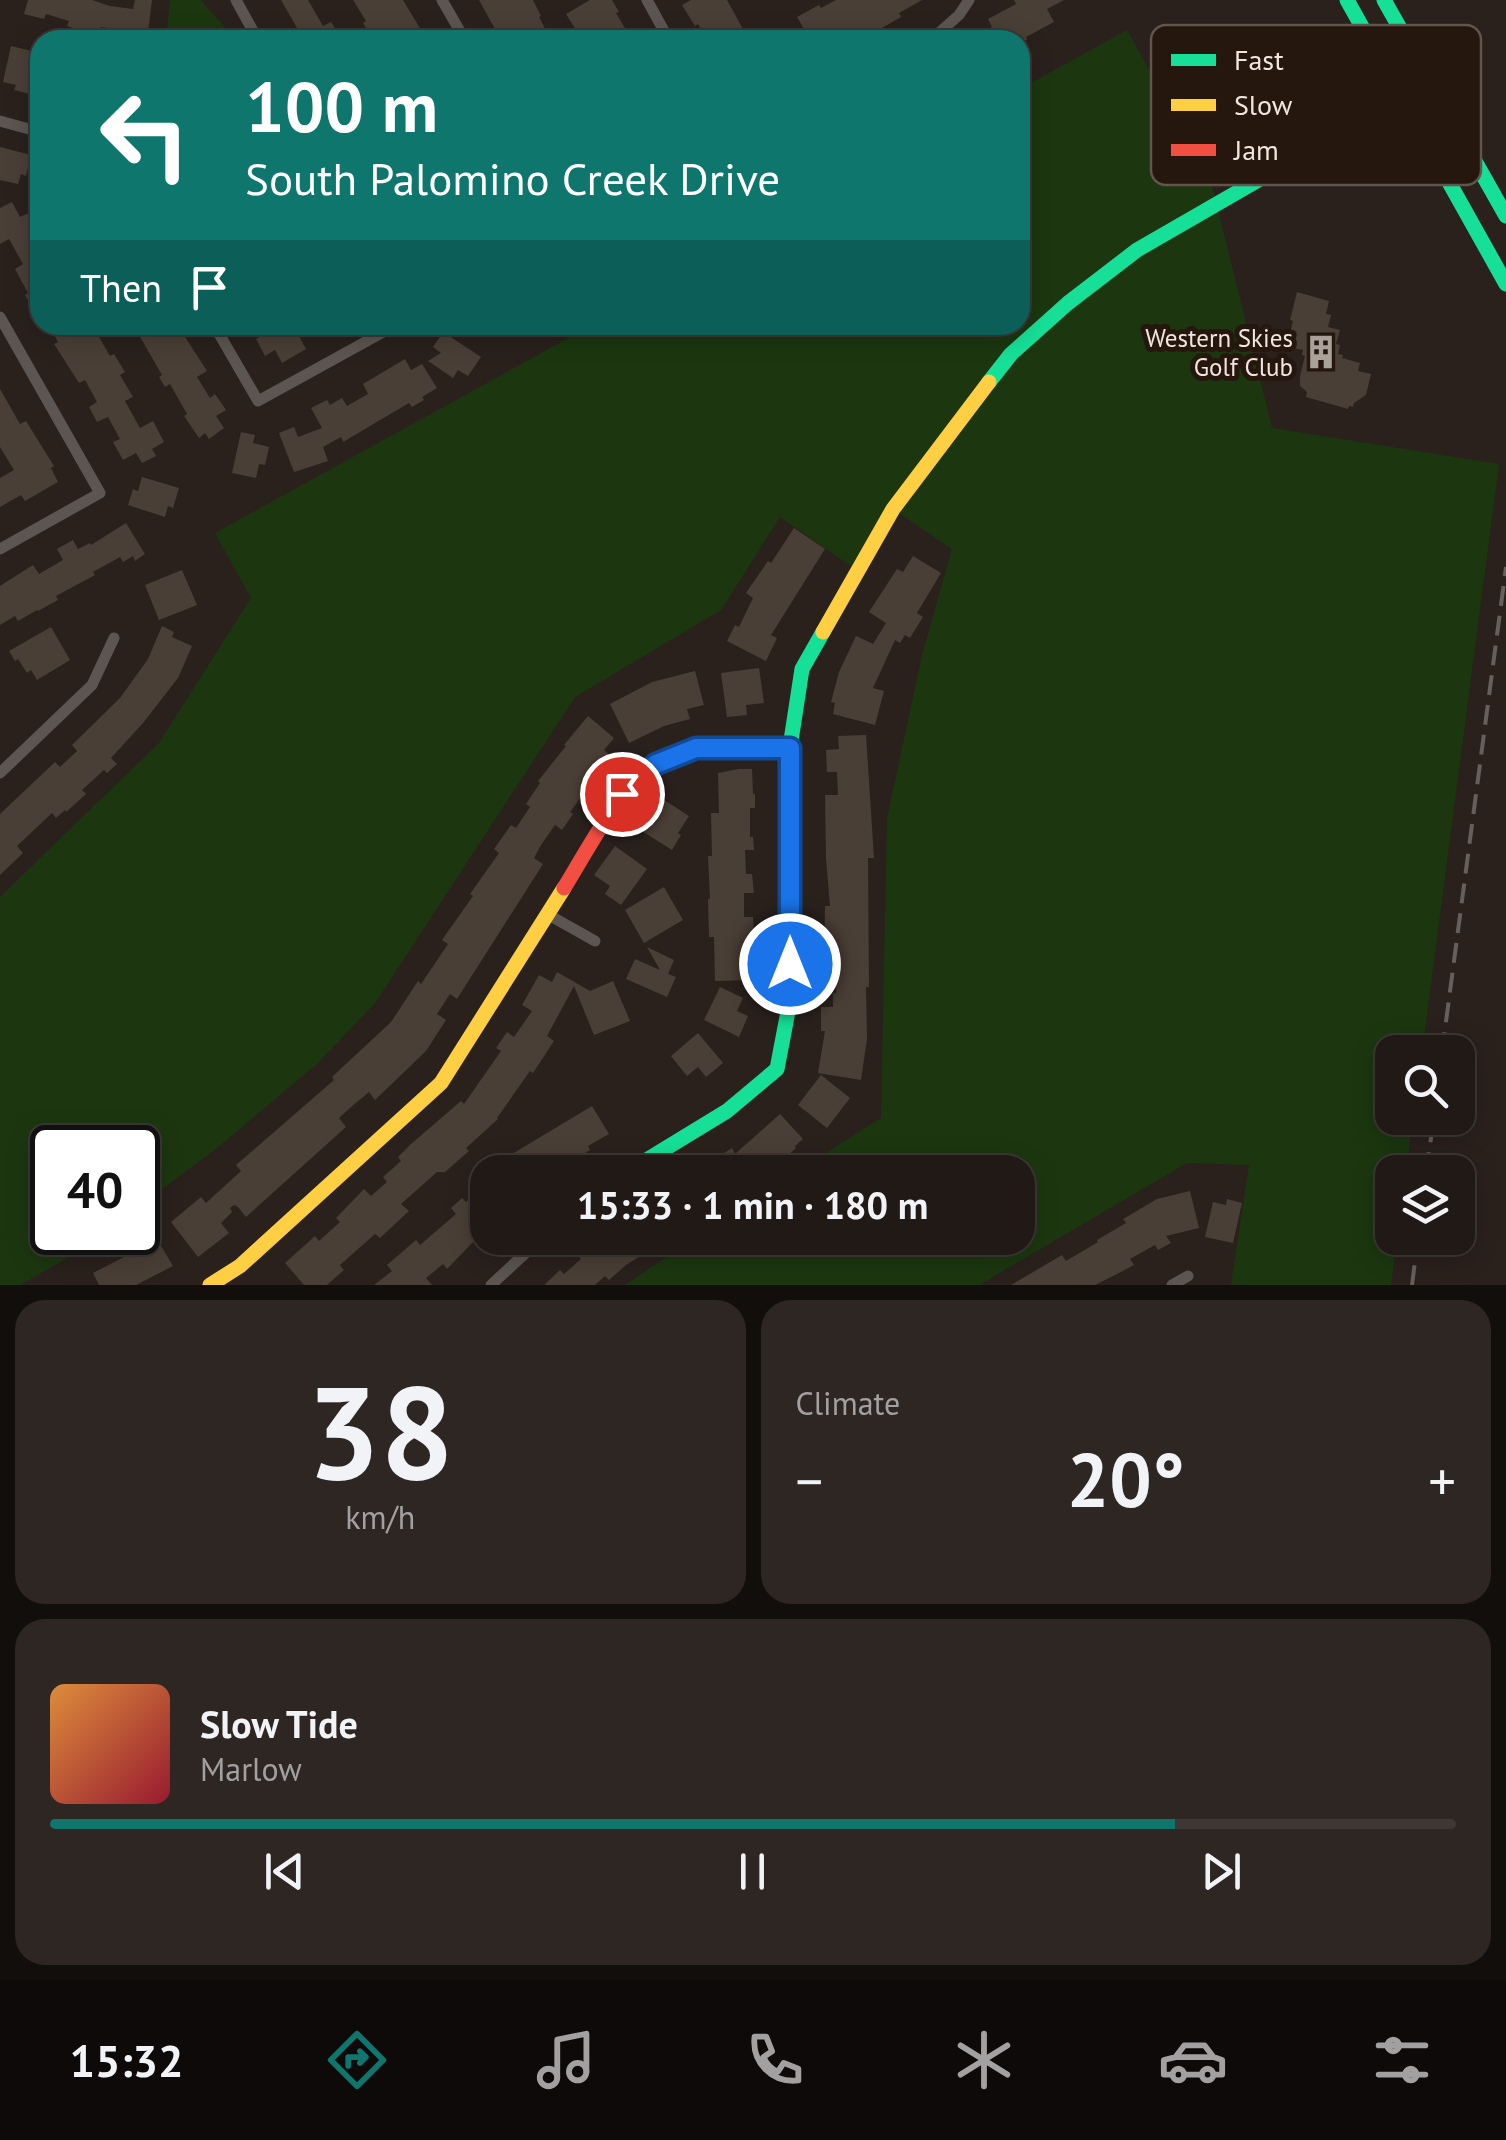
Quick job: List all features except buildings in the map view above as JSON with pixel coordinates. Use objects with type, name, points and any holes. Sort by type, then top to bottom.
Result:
[{"type":"street","points":[[236,0],[252,30]]},
{"type":"street","points":[[442,0],[459,30]]},
{"type":"street","points":[[646,0],[663,30]]},
{"type":"street","points":[[942,30],[969,0]]},
{"type":"street","points":[[1346,0],[1360,25]]},
{"type":"street","points":[[1384,0],[1398,25]]},
{"type":"street","points":[[0,121],[30,129]]},
{"type":"street","points":[[1481,172],[1506,216]]},
{"type":"street","points":[[656,1155],[727,1111],[777,1070],[790,1000],[790,748],[802,669],[893,509],[1011,354],[1068,303],[1137,250],[1248,185]]},
{"type":"street","points":[[1451,185],[1506,284]]},
{"type":"street","points":[[0,317],[100,493],[0,548]]},
{"type":"street","points":[[220,335],[258,402],[378,335]]},
{"type":"street","points":[[0,773],[92,685],[114,638]]},
{"type":"street","points":[[210,1285],[240,1266],[441,1083],[622,794],[656,764],[696,748],[790,748]]},
{"type":"street","points":[[547,914],[595,942]]},
{"type":"street","points":[[491,1285],[524,1255]]},
{"type":"street","points":[[1172,1285],[1188,1276]]},
{"type":"green space","points":[[170,0],[201,0],[228,30],[167,30]]},
{"type":"green space","name":"Western Skies Golf Club","points":[[1127,30],[1151,73],[1151,185],[1212,185],[1272,428],[1499,464],[1424,1035],[1375,1035],[1375,1135],[1411,1135],[1408,1155],[1375,1155],[1375,1255],[1395,1255],[1391,1285],[1231,1285],[1249,1165],[1187,1163],[1035,1252],[1035,1155],[823,1155],[881,1118],[887,818],[922,655],[952,549],[893,509],[858,571],[780,517],[721,610],[575,697],[375,1003],[318,1063],[160,1191],[160,1125],[30,1125],[30,1255],[72,1255],[20,1285],[0,1285],[0,897],[159,743],[251,598],[215,533],[574,335],[1030,335],[1030,83]]},
{"type":"green space","name":"Western Skies Golf Club","points":[[670,1255],[1030,1255],[979,1285],[625,1285]]},
{"type":"railway","points":[[1444,1035],[1506,567]]},
{"type":"railway","points":[[1429,1155],[1431,1135]]},
{"type":"railway","points":[[1412,1285],[1416,1255]]},
{"type":"traffic: fast","points":[[1347,0],[1361,25]]},
{"type":"traffic: fast","points":[[1384,0],[1398,25]]},
{"type":"traffic: fast","points":[[1481,172],[1506,216]]},
{"type":"traffic: fast","points":[[989,382],[1011,354],[1068,303],[1137,250],[1250,185]]},
{"type":"traffic: fast","points":[[1451,185],[1506,284]]},
{"type":"traffic: fast","points":[[655,1155],[727,1111],[777,1069],[790,1001],[790,747],[802,669],[823,632]]},
{"type":"traffic: slow","points":[[823,632],[893,509],[989,382]]},
{"type":"traffic: slow","points":[[210,1285],[240,1266],[441,1083],[564,888]]},
{"type":"traffic: jam","points":[[564,888],[618,803],[653,767],[698,748],[790,747]]},
{"type":"place","name":"Western Skies Golf Club","points":[[1321,352]]},
{"type":"route","points":[[622,794],[656,764],[696,748],[790,748],[790,964]]}]
